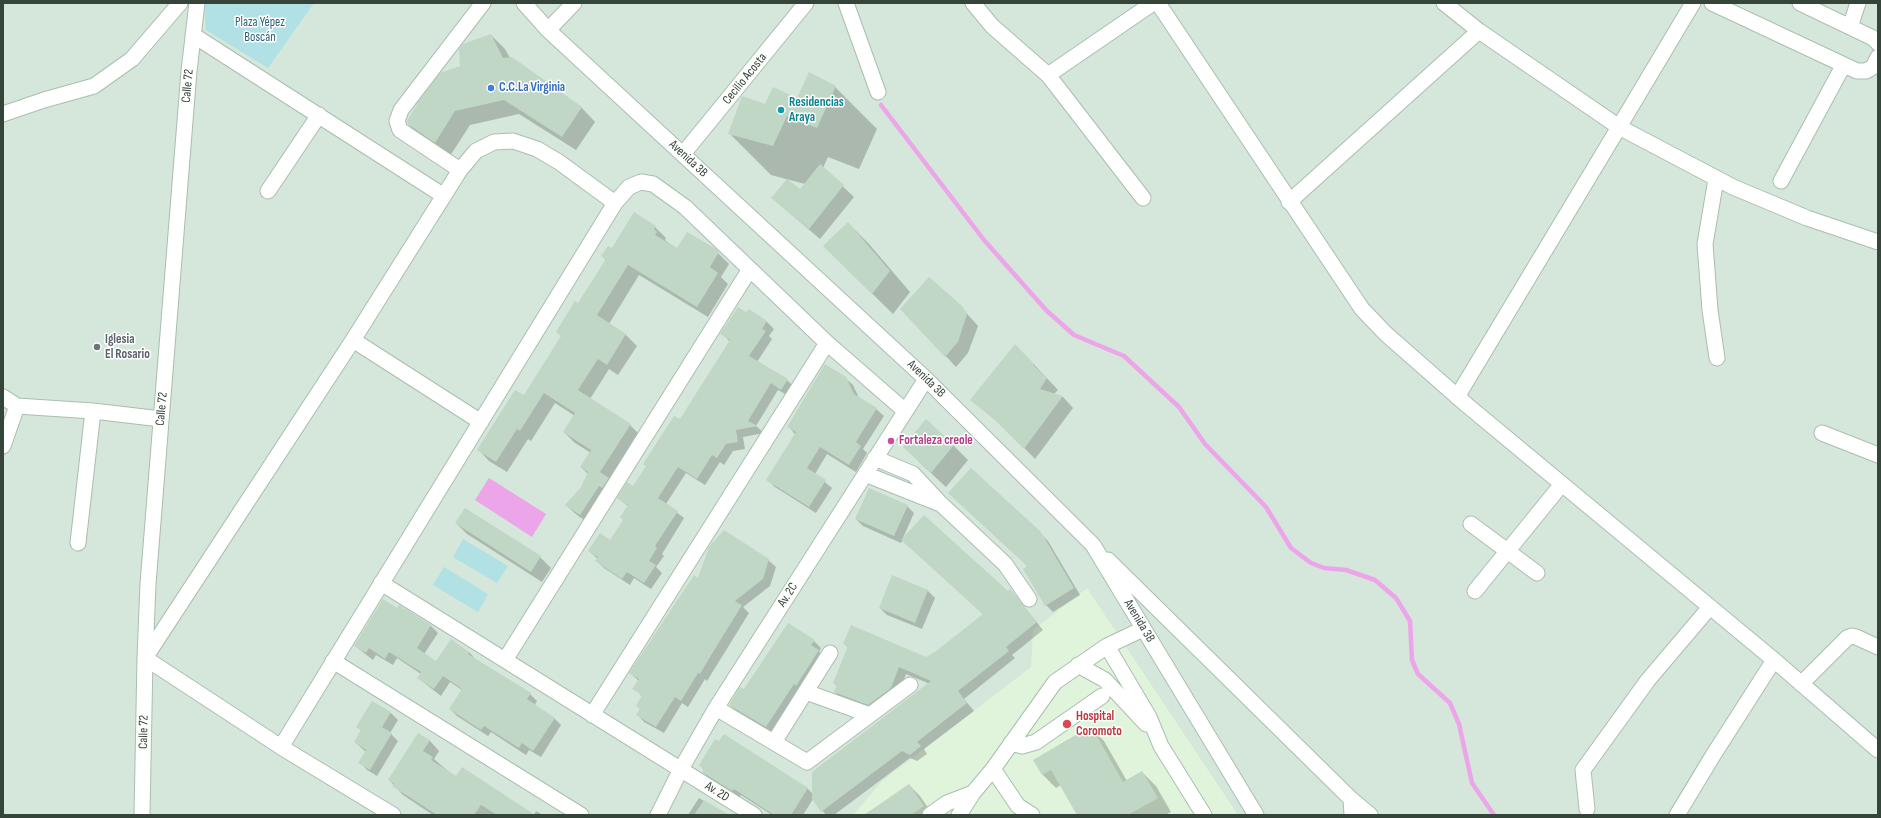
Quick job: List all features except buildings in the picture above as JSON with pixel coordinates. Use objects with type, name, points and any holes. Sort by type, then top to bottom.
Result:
[{"type":"street","points":[[3,114],[44,100],[94,86],[132,59],[180,3]]},
{"type":"street","name":"Calle 72","points":[[142,815],[148,584],[193,35],[198,3]]},
{"type":"street","points":[[460,170],[400,130],[396,121],[401,110],[483,3]]},
{"type":"street","name":"Avenida 3B","points":[[524,3],[548,30],[926,379],[1094,545],[1256,815]]},
{"type":"street","points":[[548,30],[574,3]]},
{"type":"street","name":"Cecilio Acosta","points":[[683,154],[806,3]]},
{"type":"street","points":[[846,3],[878,92]]},
{"type":"street","points":[[973,3],[992,26],[1048,75],[1143,198]]},
{"type":"street","points":[[1048,75],[1153,3]]},
{"type":"street","points":[[1158,3],[1289,202],[1362,309],[1386,334],[1457,397],[1774,660],[1878,750]]},
{"type":"street","points":[[1444,3],[1479,31],[1619,127],[1716,179],[1807,218],[1876,237]]},
{"type":"street","points":[[1457,397],[1693,3]]},
{"type":"street","points":[[1712,3],[1857,72],[1866,71],[1873,67],[1878,57]]},
{"type":"street","points":[[1800,3],[1873,38],[1878,43]]},
{"type":"street","points":[[1850,27],[1858,3]]},
{"type":"street","points":[[1289,202],[1479,31]]},
{"type":"street","points":[[193,35],[444,196]]},
{"type":"street","points":[[1781,181],[1843,66]]},
{"type":"street","points":[[268,191],[319,115]]},
{"type":"street","points":[[393,815],[281,747],[145,658],[353,340],[460,170],[476,151],[494,142],[513,141],[537,149],[559,162],[615,203]]},
{"type":"street","points":[[1716,179],[1705,244],[1710,310],[1717,358]]},
{"type":"street","points":[[281,747],[381,583],[482,422],[615,203],[629,187],[641,182],[653,184],[685,207],[827,343],[904,410]]},
{"type":"street","points":[[505,660],[750,269]]},
{"type":"street","points":[[353,340],[482,422]]},
{"type":"street","points":[[592,715],[827,343]]},
{"type":"street","name":"Av. 2C","points":[[658,815],[681,769],[716,708],[904,410],[926,379]]},
{"type":"street","points":[[3,397],[17,406],[93,411],[161,419]]},
{"type":"street","points":[[3,446],[17,406]]},
{"type":"street","points":[[78,543],[93,411]]},
{"type":"street","points":[[1822,433],[1878,455]]},
{"type":"street","points":[[875,458],[913,474],[941,504],[1005,564],[1029,599]]},
{"type":"street","points":[[865,474],[941,504]]},
{"type":"street","points":[[1475,591],[1562,484]]},
{"type":"street","points":[[1471,524],[1537,573]]},
{"type":"street","points":[[1094,545],[1351,799],[1370,815]]},
{"type":"street","name":"Av. 2D","points":[[381,583],[754,815]]},
{"type":"street","points":[[1587,809],[1583,770],[1648,680],[1710,607]]},
{"type":"street","points":[[959,815],[973,793],[993,769],[1055,682],[1107,646],[1143,628]]},
{"type":"street","points":[[1801,684],[1847,638],[1852,636],[1856,637],[1878,647]]},
{"type":"street","points":[[1107,646],[1138,697],[1161,746],[1204,815]]},
{"type":"street","points":[[774,742],[830,653]]},
{"type":"street","points":[[1677,815],[1774,660]]},
{"type":"street","points":[[333,661],[581,815]]},
{"type":"street","points":[[1078,665],[1105,680],[1156,735]]},
{"type":"street","points":[[716,708],[807,762],[910,685]]},
{"type":"street","points":[[806,692],[870,715]]},
{"type":"street","points":[[1011,743],[1022,746],[1036,742],[1102,696]]},
{"type":"street","points":[[993,769],[1018,806],[1032,815]]},
{"type":"street","points":[[930,815],[947,803],[973,793]]},
{"type":"street","points":[[1351,799],[1352,815]]},
{"type":"shaded area","points":[[3,3],[1878,3],[1878,815],[3,815]]},
{"type":"shaded area","points":[[489,478],[546,514],[532,537],[475,500]]},
{"type":"shaded area","name":"Hospital Coromoto","points":[[1087,588],[1238,815],[853,815],[882,781],[1031,667],[1033,630]]},
{"type":"green space","name":"Plaza Yépez Boscán","points":[[204,3],[314,3],[268,68],[206,30]]},
{"type":"green space","points":[[463,539],[508,566],[497,583],[453,557]]},
{"type":"green space","points":[[444,567],[488,594],[478,612],[433,585]]},
{"type":"waterway","points":[[881,105],[984,240],[1046,310],[1074,335],[1124,356],[1179,407],[1205,444],[1266,507],[1291,548],[1311,563],[1324,568],[1346,570],[1375,580],[1396,598],[1410,621],[1412,660],[1418,674],[1450,703],[1459,724],[1472,783],[1494,815]]},
{"type":"place","name":"C.C.La Virginia","points":[[491,88]]},
{"type":"place","name":"Residencias Araya","points":[[781,110]]},
{"type":"place","name":"Iglesia El Rosario","points":[[97,347]]},
{"type":"place","name":"Fortaleza creole","points":[[891,441]]},
{"type":"place","name":"Hospital Coromoto","points":[[1067,724]]}]
